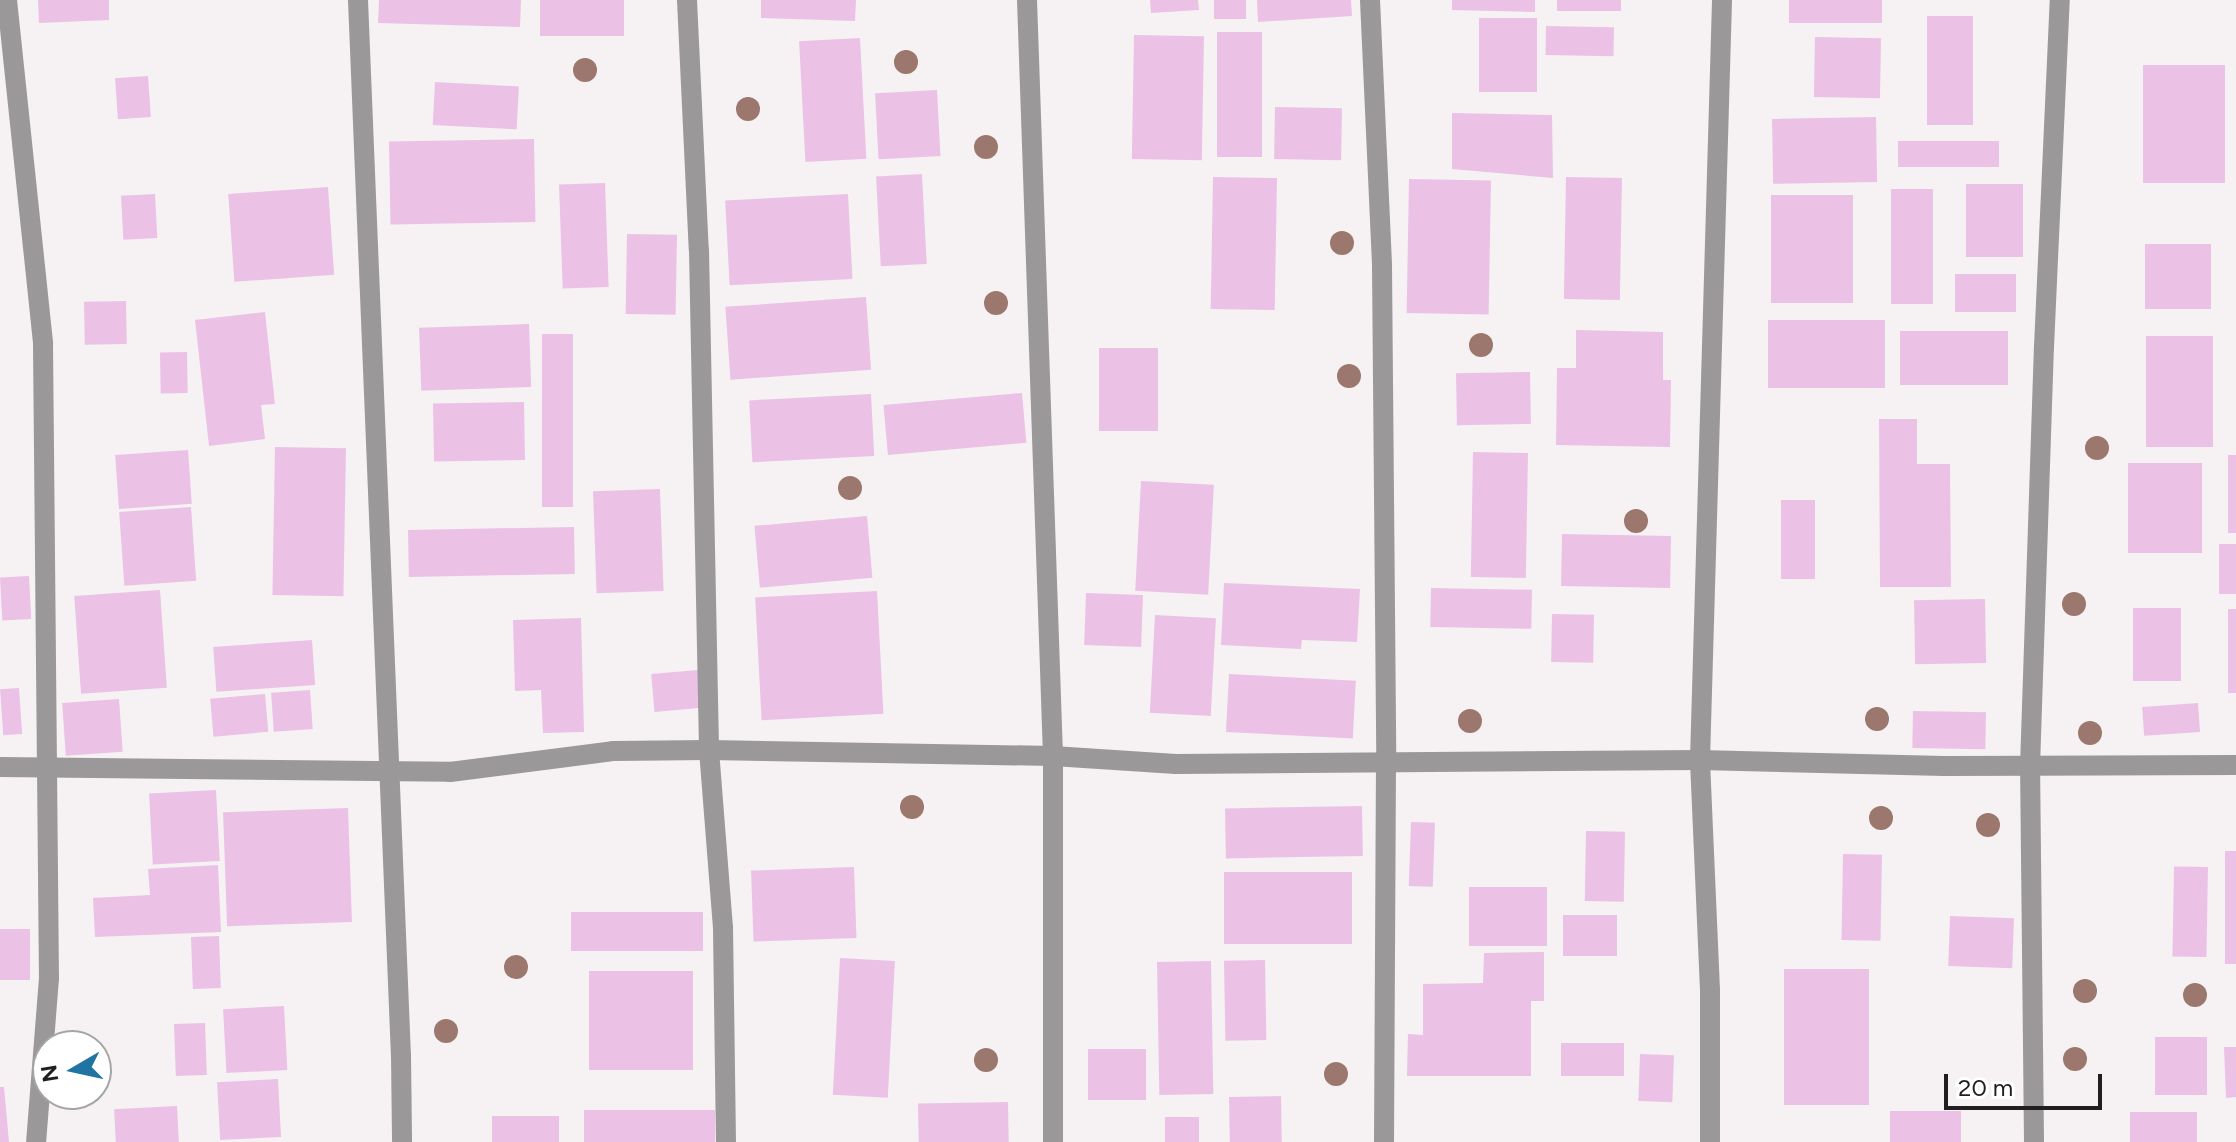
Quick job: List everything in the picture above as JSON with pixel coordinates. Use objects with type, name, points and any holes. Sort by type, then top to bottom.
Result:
[{"type":"street","points":[[7,0],[43,344],[49,978],[36,1142]]},
{"type":"street","points":[[358,0],[402,1142]]},
{"type":"street","points":[[687,0],[699,250],[709,750],[723,928],[726,1142]]},
{"type":"street","points":[[1027,0],[1053,756],[1053,1142]]},
{"type":"street","points":[[1370,0],[1382,266],[1386,762],[1384,1142]]},
{"type":"street","points":[[1710,1142],[1710,990],[1700,760],[1722,0]]},
{"type":"street","points":[[2034,1142],[2030,767],[2060,0]]},
{"type":"street","points":[[0,767],[450,772],[613,751],[709,750],[1053,756],[1176,764],[1700,760],[2030,767],[2236,765]]},
{"type":"building","points":[[38,0],[109,0],[109,20],[39,23]]},
{"type":"building","points":[[379,0],[521,0],[520,27],[378,23]]},
{"type":"building","points":[[540,0],[624,0],[624,36],[540,36]]},
{"type":"building","points":[[761,0],[856,0],[855,21],[761,18]]},
{"type":"building","points":[[1150,0],[1198,0],[1199,10],[1151,13]]},
{"type":"building","points":[[1214,0],[1246,0],[1246,19],[1214,19]]},
{"type":"building","points":[[1257,0],[1351,0],[1352,16],[1258,22]]},
{"type":"building","points":[[1452,0],[1535,0],[1535,12],[1452,10]]},
{"type":"building","points":[[1557,0],[1621,0],[1621,11],[1557,11]]},
{"type":"building","points":[[1789,0],[1882,0],[1882,23],[1789,23]]},
{"type":"building","points":[[1927,16],[1973,16],[1973,125],[1927,125]]},
{"type":"building","points":[[1479,18],[1537,18],[1537,92],[1479,92]]},
{"type":"building","points":[[1546,26],[1614,27],[1613,56],[1545,55]]},
{"type":"building","points":[[1217,32],[1262,32],[1262,157],[1217,157]]},
{"type":"building","points":[[1134,35],[1204,36],[1202,160],[1132,159]]},
{"type":"building","points":[[1815,37],[1881,38],[1880,98],[1814,97]]},
{"type":"building","points":[[860,38],[866,159],[805,162],[799,41]]},
{"type":"building","points":[[2143,65],[2225,65],[2225,183],[2143,183]]},
{"type":"building","points":[[148,76],[151,117],[118,119],[115,78]]},
{"type":"building","points":[[435,82],[519,86],[517,129],[433,125]]},
{"type":"building","points":[[937,90],[940,156],[879,159],[875,93]]},
{"type":"building","points":[[1275,107],[1342,108],[1341,160],[1274,159]]},
{"type":"building","points":[[1452,113],[1552,115],[1553,178],[1452,169]]},
{"type":"building","points":[[1876,117],[1877,182],[1773,184],[1772,119]]},
{"type":"building","points":[[534,139],[535,222],[390,225],[389,142]]},
{"type":"building","points":[[1898,141],[1999,141],[1999,167],[1898,167]]},
{"type":"building","points":[[922,174],[927,264],[881,266],[876,176]]},
{"type":"building","points":[[1213,177],[1277,178],[1275,310],[1211,309]]},
{"type":"building","points":[[1566,177],[1622,178],[1620,300],[1564,299]]},
{"type":"building","points":[[1409,179],[1491,180],[1489,314],[1407,313]]},
{"type":"building","points":[[605,183],[609,287],[563,289],[559,185]]},
{"type":"building","points":[[1966,184],[2023,184],[2023,257],[1966,257]]},
{"type":"building","points":[[328,187],[334,275],[234,282],[228,194]]},
{"type":"building","points":[[1891,189],[1933,189],[1933,304],[1891,304]]},
{"type":"building","points":[[155,194],[157,238],[123,240],[121,196]]},
{"type":"building","points":[[848,194],[852,279],[730,285],[725,200]]},
{"type":"building","points":[[1771,195],[1853,195],[1853,303],[1771,303]]},
{"type":"building","points":[[627,234],[677,235],[676,315],[626,314]]},
{"type":"building","points":[[2145,244],[2211,244],[2211,309],[2145,309]]},
{"type":"building","points":[[1955,274],[2016,274],[2016,312],[1955,312]]},
{"type":"building","points":[[866,297],[871,370],[730,380],[725,307]]},
{"type":"building","points":[[126,301],[127,344],[85,345],[84,302]]},
{"type":"building","points":[[265,312],[275,404],[261,405],[265,439],[209,446],[195,320]]},
{"type":"building","points":[[1768,320],[1885,320],[1885,388],[1768,388]]},
{"type":"building","points":[[529,324],[531,387],[421,391],[419,328]]},
{"type":"building","points":[[1576,330],[1663,332],[1663,380],[1671,380],[1670,447],[1556,445],[1557,368],[1576,368]]},
{"type":"building","points":[[1900,331],[2008,331],[2008,385],[1900,385]]},
{"type":"building","points":[[542,334],[573,334],[573,507],[542,507]]},
{"type":"building","points":[[2146,336],[2213,336],[2213,447],[2146,447]]},
{"type":"building","points":[[1099,348],[1158,348],[1158,431],[1099,431]]},
{"type":"building","points":[[160,352],[187,352],[188,393],[161,393]]},
{"type":"building","points":[[1530,372],[1531,424],[1457,425],[1456,373]]},
{"type":"building","points":[[1022,393],[1026,443],[888,455],[884,405]]},
{"type":"building","points":[[871,394],[874,456],[752,462],[749,400]]},
{"type":"building","points":[[524,402],[525,460],[434,462],[433,404]]},
{"type":"building","points":[[1879,419],[1917,419],[1917,464],[1950,464],[1951,587],[1880,587]]},
{"type":"building","points":[[275,447],[346,448],[343,596],[272,595]]},
{"type":"building","points":[[188,450],[192,504],[119,509],[115,455]]},
{"type":"building","points":[[1473,452],[1528,453],[1526,578],[1471,577]]},
{"type":"building","points":[[2228,455],[2236,455],[2236,533],[2228,533]]},
{"type":"building","points":[[2128,463],[2202,463],[2202,553],[2128,553]]},
{"type":"building","points":[[1141,481],[1214,485],[1208,595],[1135,591]]},
{"type":"building","points":[[660,489],[664,591],[597,593],[593,491]]},
{"type":"building","points":[[1781,500],[1815,500],[1815,579],[1781,579]]},
{"type":"building","points":[[191,507],[196,581],[124,586],[119,512]]},
{"type":"building","points":[[867,516],[872,578],[760,588],[754,526]]},
{"type":"building","points":[[574,527],[575,574],[409,577],[408,530]]},
{"type":"building","points":[[1562,534],[1671,536],[1670,588],[1561,586]]},
{"type":"building","points":[[2219,544],[2236,544],[2236,594],[2219,594]]},
{"type":"building","points":[[29,576],[31,619],[2,620],[0,578]]},
{"type":"building","points":[[1224,583],[1360,589],[1357,642],[1302,640],[1301,649],[1221,645]]},
{"type":"building","points":[[1431,588],[1532,590],[1531,629],[1430,627]]},
{"type":"building","points":[[160,590],[167,688],[81,694],[74,596]]},
{"type":"building","points":[[877,591],[883,714],[762,720],[755,597]]},
{"type":"building","points":[[1086,593],[1143,595],[1141,647],[1084,645]]},
{"type":"building","points":[[1985,599],[1986,663],[1915,664],[1914,600]]},
{"type":"building","points":[[2133,608],[2181,608],[2181,681],[2133,681]]},
{"type":"building","points":[[2228,609],[2236,609],[2236,693],[2228,693]]},
{"type":"building","points":[[1552,614],[1594,615],[1593,663],[1551,662]]},
{"type":"building","points":[[1155,615],[1216,618],[1211,716],[1150,713]]},
{"type":"building","points":[[581,618],[584,732],[543,733],[541,690],[515,691],[513,620]]},
{"type":"building","points":[[312,640],[315,685],[216,692],[213,647]]},
{"type":"building","points":[[698,670],[701,708],[654,712],[651,674]]},
{"type":"building","points":[[1229,674],[1356,681],[1353,739],[1226,732]]},
{"type":"building","points":[[19,688],[22,734],[3,735],[0,689]]},
{"type":"building","points":[[310,690],[313,729],[274,732],[271,693]]},
{"type":"building","points":[[265,694],[268,732],[214,737],[210,699]]},
{"type":"building","points":[[119,699],[123,752],[66,756],[62,703]]},
{"type":"building","points":[[2198,703],[2200,732],[2144,736],[2142,707]]},
{"type":"building","points":[[1913,711],[1986,712],[1985,749],[1912,748]]},
{"type":"building","points":[[216,790],[220,861],[153,864],[149,794]]},
{"type":"building","points":[[1362,806],[1363,856],[1226,858],[1225,808]]},
{"type":"building","points":[[348,808],[352,922],[227,926],[223,812]]},
{"type":"building","points":[[1411,822],[1435,823],[1433,887],[1409,886]]},
{"type":"building","points":[[1586,831],[1625,832],[1624,902],[1585,901]]},
{"type":"building","points":[[2225,851],[2236,851],[2236,964],[2225,964]]},
{"type":"building","points":[[1843,854],[1882,855],[1880,941],[1841,940]]},
{"type":"building","points":[[218,865],[221,932],[95,937],[93,898],[150,895],[148,869]]},
{"type":"building","points":[[2174,866],[2208,867],[2206,957],[2172,956]]},
{"type":"building","points":[[854,867],[856,938],[754,942],[751,871]]},
{"type":"building","points":[[1224,872],[1352,872],[1352,944],[1224,944]]},
{"type":"building","points":[[1469,887],[1547,887],[1547,946],[1469,946]]},
{"type":"building","points":[[571,912],[703,912],[703,951],[571,951]]},
{"type":"building","points":[[1563,915],[1617,915],[1617,956],[1563,956]]},
{"type":"building","points":[[1950,916],[2014,918],[2012,968],[1948,966]]},
{"type":"building","points":[[0,929],[30,929],[30,980],[0,980]]},
{"type":"building","points":[[219,936],[221,988],[193,989],[191,937]]},
{"type":"building","points":[[1544,952],[1544,1001],[1531,1001],[1531,1076],[1407,1076],[1408,1034],[1423,1035],[1423,984],[1483,983],[1484,953]]},
{"type":"building","points":[[840,958],[895,961],[888,1098],[833,1095]]},
{"type":"building","points":[[1265,960],[1266,1040],[1225,1041],[1224,961]]},
{"type":"building","points":[[1211,961],[1213,1094],[1159,1095],[1157,962]]},
{"type":"building","points":[[1784,969],[1869,969],[1869,1105],[1784,1105]]},
{"type":"building","points":[[589,971],[693,971],[693,1070],[589,1070]]},
{"type":"building","points":[[284,1006],[287,1070],[226,1073],[223,1009]]},
{"type":"building","points":[[205,1023],[207,1075],[176,1076],[174,1024]]},
{"type":"building","points":[[2155,1037],[2207,1037],[2207,1095],[2155,1095]]},
{"type":"building","points":[[1561,1043],[1624,1043],[1624,1076],[1561,1076]]},
{"type":"building","points":[[2224,1047],[2236,1047],[2236,1097],[2226,1098]]},
{"type":"building","points":[[1088,1049],[1146,1049],[1146,1100],[1088,1100]]},
{"type":"building","points":[[1640,1054],[1674,1055],[1672,1102],[1638,1101]]},
{"type":"building","points":[[278,1079],[281,1137],[220,1140],[217,1082]]},
{"type":"building","points":[[0,1087],[4,1087],[9,1142],[0,1142]]},
{"type":"building","points":[[1281,1096],[1282,1142],[1230,1142],[1229,1097]]},
{"type":"building","points":[[1008,1102],[1009,1142],[919,1142],[918,1104]]},
{"type":"building","points":[[177,1106],[179,1142],[116,1142],[114,1109]]},
{"type":"building","points":[[584,1110],[715,1110],[715,1142],[584,1142]]},
{"type":"building","points":[[1890,1111],[1961,1111],[1961,1142],[1890,1142]]},
{"type":"building","points":[[2130,1112],[2197,1112],[2197,1142],[2130,1142]]},
{"type":"building","points":[[492,1116],[559,1116],[559,1142],[492,1142]]},
{"type":"building","points":[[1165,1117],[1199,1117],[1199,1142],[1165,1142]]}]
